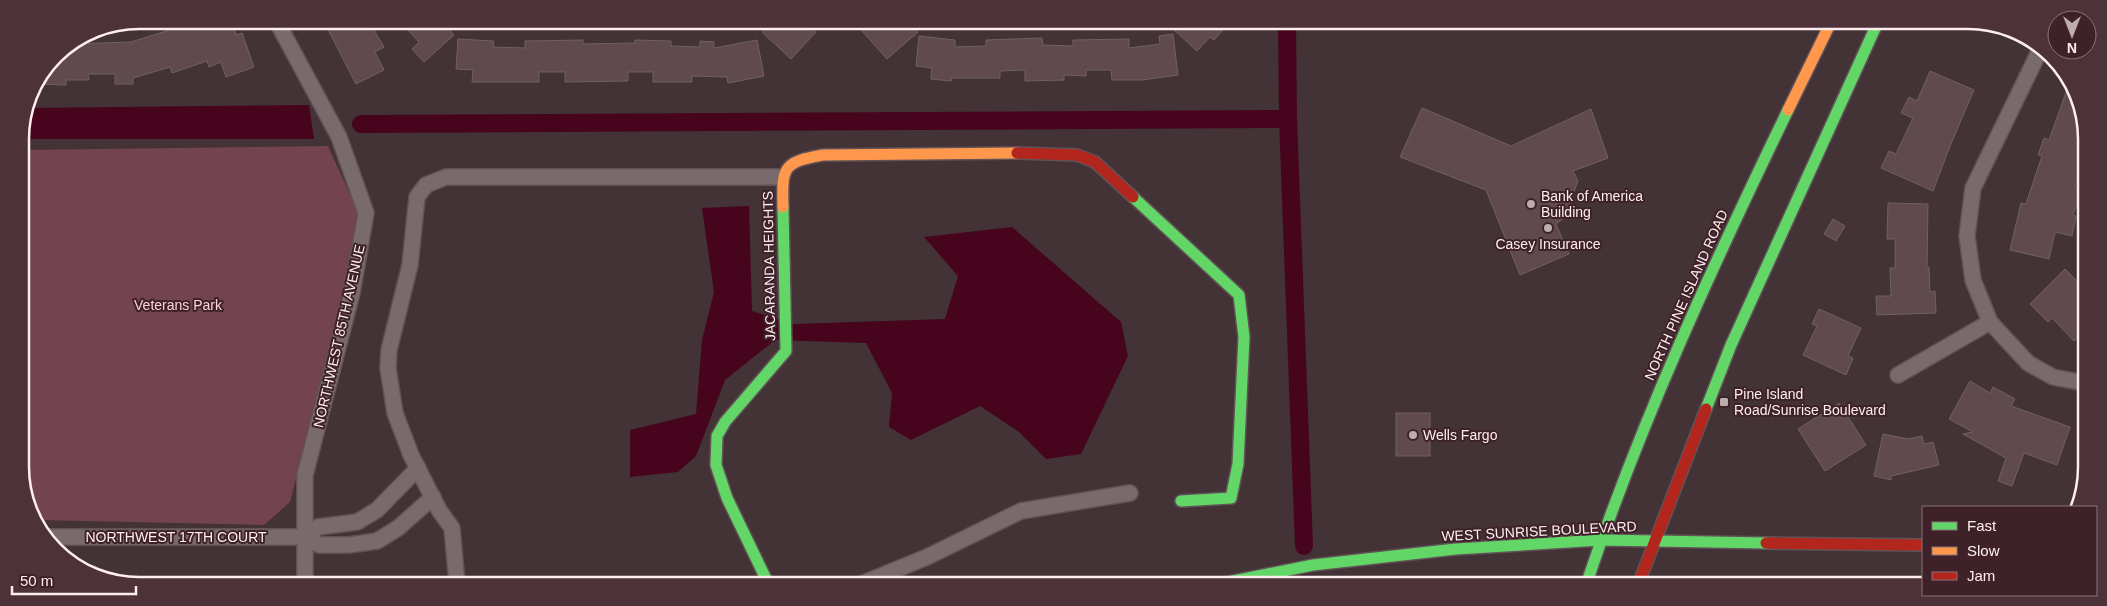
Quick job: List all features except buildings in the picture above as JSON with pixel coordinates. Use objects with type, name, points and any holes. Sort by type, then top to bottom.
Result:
[{"type":"main road","name":"NORTH PINE ISLAND ROAD","points":[[1588,577],[1600,540],[1673,357],[1726,238],[1828,29]]},
{"type":"main road","points":[[1641,577],[1731,345],[1875,29]]},
{"type":"main road","name":"JACARANDA HEIGHTS","points":[[765,577],[727,498],[716,465],[717,436],[725,422],[786,352],[782,177],[788,166],[805,158],[823,155],[1057,153],[1077,155],[1095,162],[1118,182],[1238,295],[1244,337],[1238,464],[1231,498],[1181,501]]},
{"type":"main road","name":"WEST SUNRISE BOULEVARD","points":[[1249,577],[1351,560],[1418,552],[1600,540],[1922,545]]},
{"type":"street","name":"NORTHWEST 85TH AVENUE","points":[[281,29],[339,137],[366,213],[352,293],[305,475],[305,577]]},
{"type":"street","points":[[2038,54],[1973,188],[1967,236],[1968,245],[1973,280],[1990,322],[2028,363],[2052,377],[2078,382]]},
{"type":"street","points":[[456,577],[452,528],[418,468],[395,413],[388,368],[390,350],[410,265],[417,197],[426,185],[446,177],[782,177]]},
{"type":"street","points":[[1898,375],[1990,322]]},
{"type":"street","points":[[418,468],[377,510],[357,522],[318,526],[305,537],[319,545],[349,545],[377,541],[398,528],[433,497]]},
{"type":"street","points":[[878,577],[927,557],[1021,511],[1130,493]]},
{"type":"street","name":"NORTHWEST 17TH COURT","points":[[54,537],[305,537]]},
{"type":"green space","name":"Veterans Park","points":[[328,146],[358,212],[354,247],[290,502],[264,525],[42,520],[37,510],[29,475],[29,150]]},
{"type":"shaded area","points":[[309,105],[314,139],[29,139],[33,108]]},
{"type":"shaded area","points":[[749,206],[752,311],[794,324],[945,319],[958,276],[924,237],[1012,227],[1121,322],[1128,356],[1081,454],[1046,459],[1019,432],[980,406],[911,440],[889,427],[892,393],[866,343],[775,340],[725,380],[696,456],[678,472],[630,477],[630,430],[696,414],[702,340],[714,292],[702,208]]},
{"type":"waterway","points":[[1287,29],[1288,119],[1304,546]]},
{"type":"waterway","points":[[361,124],[1288,119]]},
{"type":"traffic: fast","points":[[1706,409],[1731,345],[1875,29]]},
{"type":"traffic: fast","points":[[1589,577],[1630,463],[1654,404],[1706,285],[1788,110]]},
{"type":"traffic: fast","points":[[1133,197],[1239,295],[1244,337],[1238,464],[1231,498],[1181,501]]},
{"type":"traffic: fast","points":[[765,577],[727,498],[716,465],[717,436],[725,422],[786,351],[783,207]]},
{"type":"traffic: fast","points":[[1253,577],[1313,565],[1456,549],[1601,540],[1766,543]]},
{"type":"traffic: slow","points":[[1788,110],[1828,29]]},
{"type":"traffic: slow","points":[[783,207],[783,183],[787,169],[792,164],[809,158],[823,155],[1017,153]]},
{"type":"traffic: jam","points":[[1017,153],[1077,155],[1095,162],[1133,197]]},
{"type":"traffic: jam","points":[[1641,577],[1706,409]]},
{"type":"traffic: jam","points":[[1766,543],[1922,545]]},
{"type":"place","name":"Bank of America Building","points":[[1531,204]]},
{"type":"place","name":"Casey Insurance","points":[[1548,228]]},
{"type":"place","name":"Pine Island Road/Sunrise Boulevard","points":[[1724,402]]},
{"type":"place","name":"Wells Fargo","points":[[1413,435]]}]
